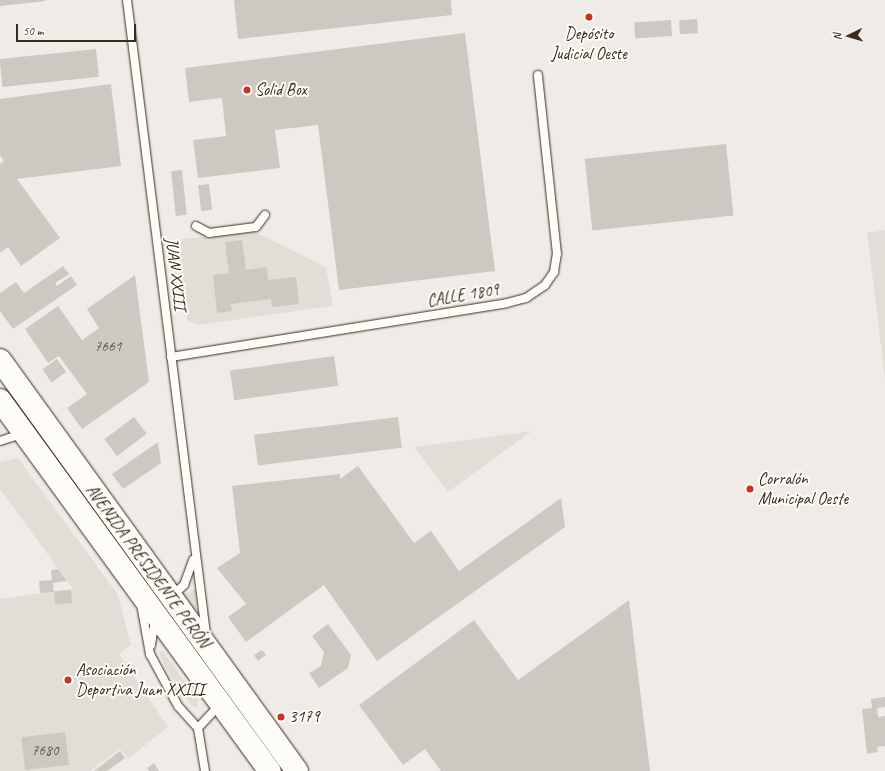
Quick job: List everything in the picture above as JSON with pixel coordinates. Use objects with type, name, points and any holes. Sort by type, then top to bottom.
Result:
[{"type":"main road","name":"AVENIDA PRESIDENTE PERÓN","points":[[0,360],[163,606],[221,703],[270,771]]},
{"type":"main road","name":"AVENIDA PRESIDENTE PERÓN","points":[[0,400],[139,589],[163,606],[207,648],[296,771]]},
{"type":"lane","name":"JUAN XXIII","points":[[127,0],[207,648]]},
{"type":"lane","name":"CALLE 1809","points":[[171,357],[507,304],[526,298],[545,285],[554,272],[557,254],[538,75]]},
{"type":"lane","points":[[196,226],[209,233],[256,228],[265,215]]},
{"type":"lane","points":[[0,441],[25,434]]},
{"type":"lane","name":"JUAN XXIII","points":[[163,606],[184,585],[192,569],[195,551]]},
{"type":"lane","points":[[139,589],[150,654],[166,687],[198,728],[205,771]]},
{"type":"lane","points":[[150,654],[163,606]]},
{"type":"lane","points":[[198,728],[235,687]]},
{"type":"shaded area","points":[[0,0],[885,0],[885,771],[0,771]]},
{"type":"shaded area","points":[[885,230],[885,378],[867,233]]},
{"type":"shaded area","points":[[255,232],[326,267],[333,306],[198,325],[187,321],[179,244],[183,239]]},
{"type":"shaded area","points":[[532,431],[448,492],[414,447],[445,443]]},
{"type":"shaded area","points":[[18,458],[118,595],[131,645],[119,654],[168,727],[128,759],[120,749],[90,771],[0,771],[0,599],[73,589],[0,489],[0,462]]},
{"type":"shaded area","points":[[194,589],[197,595],[196,611],[183,595]]},
{"type":"shaded area","points":[[162,650],[198,700],[197,708],[193,707],[167,671],[159,652]]},
{"type":"building","points":[[0,0],[45,0],[46,1],[0,6]]},
{"type":"building","points":[[234,0],[451,0],[452,15],[238,39]]},
{"type":"building","points":[[697,19],[698,33],[680,34],[679,20]]},
{"type":"building","points":[[671,20],[672,36],[635,39],[634,23]]},
{"type":"building","points":[[465,33],[495,271],[339,290],[318,125],[275,130],[280,168],[198,178],[193,140],[226,136],[222,98],[189,102],[185,68]]},
{"type":"building","points":[[96,49],[99,77],[2,87],[0,59]]},
{"type":"building","points":[[111,84],[121,166],[17,179],[60,238],[21,266],[8,247],[0,253],[0,164],[4,161],[0,155],[0,99]]},
{"type":"building","points":[[726,144],[734,216],[592,230],[585,159]]},
{"type":"building","points":[[182,170],[187,215],[176,216],[171,171]]},
{"type":"building","points":[[209,184],[212,210],[201,211],[198,185]]},
{"type":"building","points":[[242,240],[246,270],[267,267],[268,280],[296,277],[299,304],[272,307],[271,299],[231,304],[232,311],[217,313],[213,275],[229,273],[225,242]]},
{"type":"building","points":[[63,266],[69,274],[55,283],[57,286],[71,276],[77,285],[13,329],[0,311],[0,293],[16,282],[24,293]]},
{"type":"building","points":[[135,275],[149,382],[82,429],[67,408],[87,394],[59,356],[48,363],[25,329],[58,306],[82,340],[99,328],[87,309]]},
{"type":"building","points":[[334,356],[338,386],[234,400],[230,371]]},
{"type":"building","points":[[57,359],[66,372],[51,382],[42,369]]},
{"type":"building","points":[[134,417],[147,434],[117,456],[104,439]]},
{"type":"building","points":[[398,417],[402,448],[258,465],[254,435]]},
{"type":"building","points":[[158,442],[161,463],[123,489],[112,474]]},
{"type":"building","points":[[358,466],[414,543],[431,531],[459,571],[561,498],[565,527],[377,661],[324,585],[246,642],[228,617],[246,604],[217,568],[240,553],[232,486],[340,474],[340,479]]},
{"type":"building","points":[[58,569],[67,581],[53,583],[54,592],[40,593],[39,581],[52,580],[51,570]]},
{"type":"building","points":[[71,590],[72,603],[55,604],[54,591]]},
{"type":"building","points":[[629,600],[650,771],[441,771],[425,749],[403,765],[359,705],[474,620],[518,680]]},
{"type":"building","points":[[328,624],[351,655],[348,668],[319,688],[309,673],[321,666],[324,652],[312,636]]},
{"type":"building","points":[[262,650],[266,655],[258,661],[254,655]]},
{"type":"building","points":[[885,697],[885,707],[877,708],[878,717],[885,716],[885,746],[877,747],[878,752],[867,754],[862,709],[872,708],[871,699]]},
{"type":"building","points":[[65,732],[69,765],[25,770],[21,737]]},
{"type":"building","points":[[120,751],[125,758],[107,771],[94,771]]},
{"type":"building","points":[[154,763],[159,771],[149,771],[147,768]]},
{"type":"place","name":"Depósito Judicial Oeste","points":[[589,17]]},
{"type":"place","name":"Solid Box","points":[[247,90]]},
{"type":"place","name":"Corralón Municipal Oeste","points":[[750,489]]},
{"type":"place","name":"Asociación Deportiva Juan XXIII","points":[[68,680]]},
{"type":"place","name":"3179","points":[[281,717]]}]
